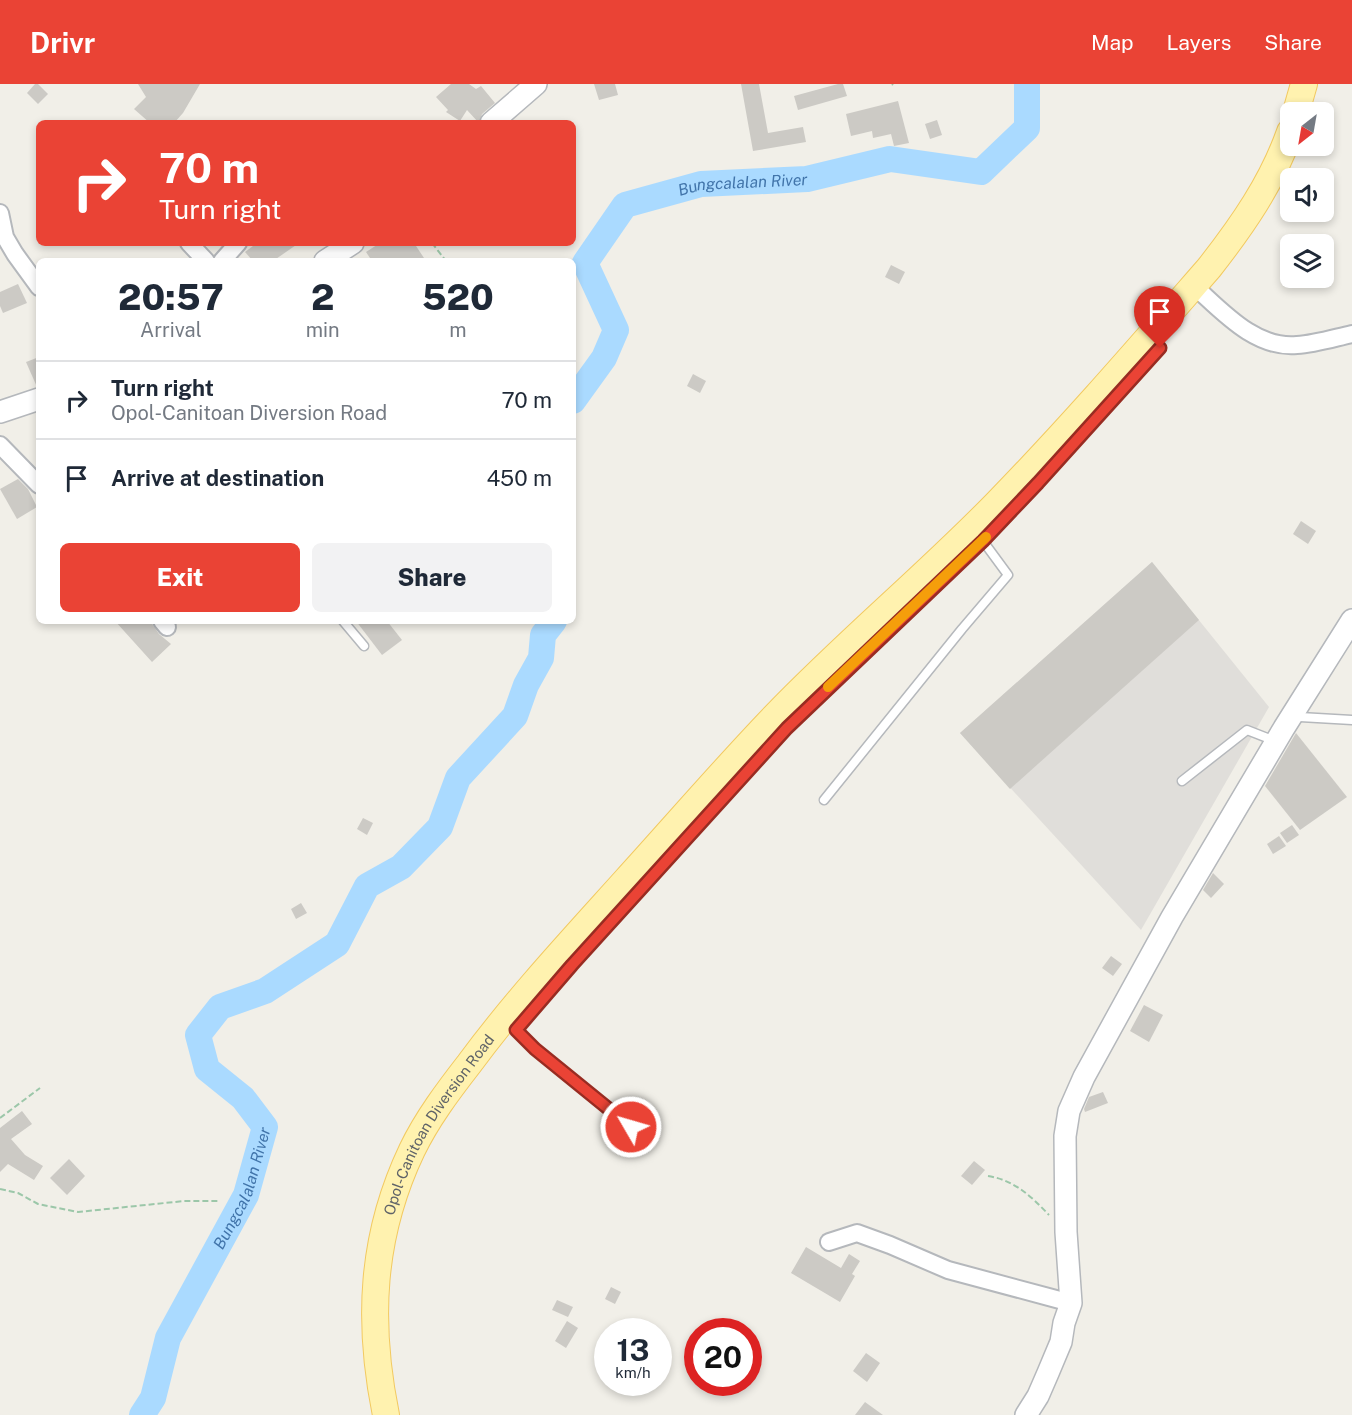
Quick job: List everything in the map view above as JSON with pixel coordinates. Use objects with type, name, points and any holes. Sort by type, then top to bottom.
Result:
[{"type":"main road","points":[[1299,102],[1304,84]]},
{"type":"main road","points":[[1316,102],[1321,84]]},
{"type":"main road","name":"Opol-Canitoan Diversion Road","points":[[403,1415],[392,1344],[393,1269],[400,1231],[427,1159],[457,1106],[516,1030],[572,965],[787,728],[983,541],[1038,483],[1200,291],[1247,217],[1280,156]]},
{"type":"main road","name":"Opol-Canitoan Diversion Road","points":[[386,1415],[375,1345],[377,1267],[383,1227],[411,1152],[427,1122],[446,1094],[513,1007],[559,954],[768,723],[996,504],[1200,291],[1243,252],[1289,178],[1299,156]]},
{"type":"street","points":[[494,120],[536,84]]},
{"type":"street","points":[[0,213],[5,237],[36,283]]},
{"type":"street","points":[[192,246],[203,258]]},
{"type":"street","points":[[225,258],[235,246]]},
{"type":"street","points":[[330,258],[348,246]]},
{"type":"street","points":[[1200,291],[1240,326],[1276,344],[1294,345],[1352,334]]},
{"type":"street","points":[[0,412],[36,400]]},
{"type":"street","points":[[0,445],[36,482]]},
{"type":"street","points":[[1026,1415],[1038,1396],[1048,1373],[1071,1303],[1065,1232],[1065,1136],[1069,1111],[1084,1077],[1167,927],[1292,714],[1352,620]]},
{"type":"street","points":[[829,1242],[857,1233],[948,1270],[1071,1303]]},
{"type":"lane","points":[[824,800],[1008,575],[983,541]]},
{"type":"lane","points":[[346,624],[364,646]]},
{"type":"lane","points":[[1292,714],[1300,717],[1352,720]]},
{"type":"lane","points":[[1182,781],[1247,730],[1276,741]]},
{"type":"lane","points":[[516,1030],[535,1049],[631,1127]]},
{"type":"path","points":[[434,246],[444,258]]},
{"type":"path","points":[[0,1118],[40,1088]]},
{"type":"path","points":[[988,1176],[1002,1178],[1027,1192],[1065,1232]]},
{"type":"path","points":[[0,1189],[18,1193],[38,1204],[78,1212],[184,1201],[219,1201]]},
{"type":"shaded area","points":[[1152,562],[1269,707],[1141,930],[960,733]]},
{"type":"building","points":[[35,84],[38,84],[48,94],[38,104],[27,93]]},
{"type":"building","points":[[138,84],[200,84],[177,120],[147,120],[134,109],[146,97]]},
{"type":"building","points":[[451,84],[469,84],[476,89],[481,86],[495,103],[482,114],[480,120],[476,120],[467,110],[458,120],[446,112],[448,110],[436,97]]},
{"type":"building","points":[[594,84],[615,84],[618,95],[599,100]]},
{"type":"building","points":[[741,84],[759,84],[768,133],[803,127],[806,142],[753,151]]},
{"type":"building","points":[[843,84],[847,96],[798,110],[794,96]]},
{"type":"building","points":[[898,101],[909,143],[894,146],[891,134],[873,138],[872,131],[851,136],[846,114]]},
{"type":"building","points":[[937,120],[942,135],[930,139],[925,124]]},
{"type":"building","points":[[253,246],[295,246],[277,258],[250,258],[245,252]]},
{"type":"building","points":[[375,246],[416,246],[424,258],[370,258],[366,252]]},
{"type":"building","points":[[891,265],[905,272],[899,284],[885,277]]},
{"type":"building","points":[[18,284],[27,303],[3,313],[0,306],[0,292]]},
{"type":"building","points":[[36,358],[36,385],[26,362]]},
{"type":"building","points":[[693,374],[706,381],[700,393],[687,386]]},
{"type":"building","points":[[18,479],[28,489],[36,508],[17,519],[0,489]]},
{"type":"building","points":[[1301,521],[1316,531],[1308,544],[1293,534]]},
{"type":"building","points":[[1152,562],[1199,620],[1010,789],[960,733]]},
{"type":"building","points":[[118,624],[152,624],[159,634],[171,644],[152,662]]},
{"type":"building","points":[[358,624],[389,624],[402,640],[382,655]]},
{"type":"building","points":[[1296,733],[1347,797],[1300,830],[1265,786]]},
{"type":"building","points":[[363,818],[373,823],[367,835],[357,829]]},
{"type":"building","points":[[1292,825],[1299,835],[1287,843],[1280,833]]},
{"type":"building","points":[[1279,836],[1286,846],[1273,854],[1267,844]]},
{"type":"building","points":[[1213,873],[1224,884],[1211,898],[1203,890]]},
{"type":"building","points":[[301,903],[307,913],[296,919],[291,909]]},
{"type":"building","points":[[1111,956],[1122,964],[1113,976],[1102,968]]},
{"type":"building","points":[[1144,1005],[1163,1015],[1149,1042],[1130,1031]]},
{"type":"building","points":[[1103,1092],[1108,1103],[1085,1112],[1089,1097]]},
{"type":"building","points":[[22,1111],[32,1124],[11,1139],[25,1155],[43,1166],[34,1180],[8,1164],[0,1172],[0,1128]]},
{"type":"building","points":[[69,1159],[85,1176],[67,1195],[50,1178]]},
{"type":"building","points":[[974,1161],[985,1170],[972,1185],[961,1176]]},
{"type":"building","points":[[806,1247],[841,1268],[849,1254],[860,1261],[852,1274],[855,1276],[840,1302],[791,1273]]},
{"type":"building","points":[[611,1287],[621,1292],[615,1304],[605,1299]]},
{"type":"building","points":[[557,1300],[573,1307],[568,1317],[552,1310]]},
{"type":"building","points":[[567,1321],[578,1328],[566,1348],[555,1341]]},
{"type":"building","points":[[866,1353],[880,1363],[867,1382],[853,1371]]},
{"type":"building","points":[[865,1402],[883,1415],[855,1415]]},
{"type":"waterway","name":"Bungcalalan River","points":[[576,397],[604,358],[616,330],[585,263],[625,205],[701,184],[807,179],[890,159],[981,172],[1027,128],[1027,84]]},
{"type":"waterway","name":"Bungcalalan River","points":[[142,1415],[153,1398],[168,1338],[246,1195],[265,1127],[243,1098],[207,1069],[198,1035],[220,1007],[265,991],[337,944],[367,886],[401,867],[440,827],[458,778],[515,716],[526,685],[541,658],[543,635],[552,624]]},
{"type":"slow traffic","points":[[828,687],[986,537]]},
{"type":"route","points":[[631,1127],[535,1049],[516,1030],[787,728],[983,541],[1160,348]]}]
